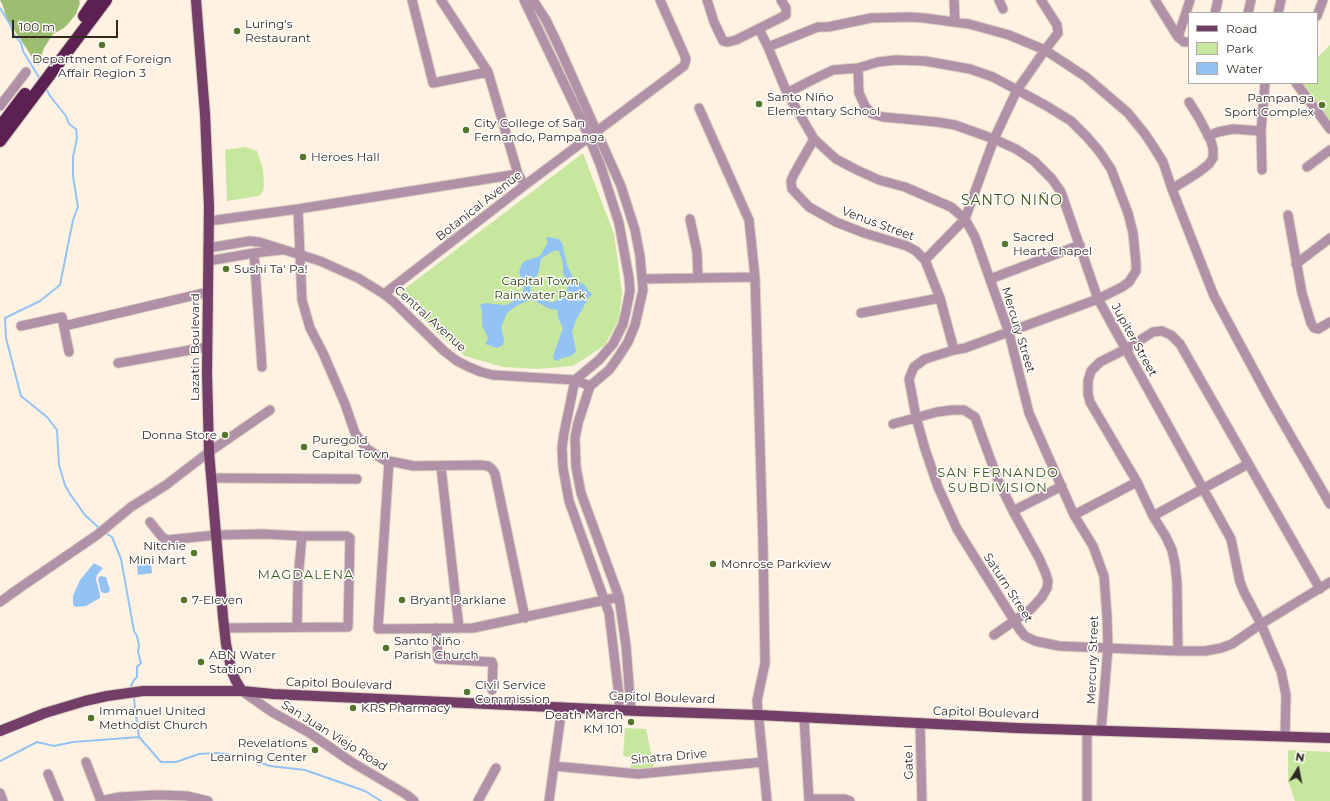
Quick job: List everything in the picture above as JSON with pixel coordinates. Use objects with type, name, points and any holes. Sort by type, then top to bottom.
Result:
[{"type":"highway","points":[[53,65],[95,0]]},
{"type":"highway","points":[[0,127],[53,65],[100,0]]},
{"type":"highway","points":[[83,25],[106,0]]},
{"type":"highway","points":[[53,65],[111,0]]},
{"type":"highway","points":[[0,141],[33,90]]},
{"type":"main road","name":"Lazatin Boulevard","points":[[196,0],[204,114],[209,221],[207,347],[209,452],[224,628],[232,672],[242,692]]},
{"type":"main road","name":"Capitol Boulevard","points":[[0,731],[52,711],[85,701],[124,693],[143,691],[242,692],[1087,731],[1330,738]]},
{"type":"street","points":[[412,0],[433,83],[488,72]]},
{"type":"street","points":[[442,0],[488,72],[518,174],[525,185]]},
{"type":"street","points":[[524,0],[573,100],[606,180],[625,254],[630,291],[623,324],[613,344],[599,360],[575,380],[564,433],[563,468],[569,501],[606,600],[609,613],[619,696],[619,710]]},
{"type":"street","points":[[533,0],[546,20],[621,186],[635,230],[640,256],[642,290],[640,308],[635,325],[628,342],[609,370],[590,386],[578,423],[575,438],[577,473],[581,494],[619,597],[626,646],[631,711]]},
{"type":"street","name":"Botanical Avenue","points":[[384,294],[525,185],[684,66],[686,59],[660,0]]},
{"type":"street","points":[[706,0],[723,41],[728,42],[736,40],[786,15],[786,8],[781,0]]},
{"type":"street","points":[[954,0],[955,22]]},
{"type":"street","points":[[999,0],[1003,9]]},
{"type":"street","points":[[925,260],[965,219],[994,139],[1017,90],[1058,33],[1058,29],[1041,0]]},
{"type":"street","points":[[1178,37],[1190,0]]},
{"type":"street","points":[[1215,12],[1218,0]]},
{"type":"street","points":[[1248,12],[1251,0]]},
{"type":"street","points":[[1278,12],[1281,0]]},
{"type":"street","points":[[1318,13],[1323,0]]},
{"type":"street","points":[[1157,2],[1178,37],[1184,42],[1188,42]]},
{"type":"street","points":[[768,48],[818,27],[828,27],[872,18],[910,17],[955,22],[994,30],[1045,50],[1086,77],[1128,113],[1145,134],[1163,162],[1214,296],[1270,400],[1330,504]]},
{"type":"street","name":"Mercury Street","points":[[759,29],[787,93],[814,139],[836,159],[879,180],[906,187],[950,207],[965,219],[975,236],[1009,333],[1029,413],[1074,515],[1093,546],[1104,576],[1108,648],[1101,731]]},
{"type":"street","name":"Saturn Street","points":[[787,93],[834,70],[858,68],[878,62],[896,60],[925,61],[970,69],[993,77],[1045,105],[1070,121],[1082,131],[1105,159],[1120,191],[1133,233],[1136,263],[1136,271],[1129,282],[1098,299],[1009,333],[925,359],[914,367],[909,379],[916,417],[938,487],[957,529],[1025,636],[1035,641],[1059,646],[1205,651],[1221,648],[1238,640],[1261,624],[1330,582]]},
{"type":"street","name":"Jupiter Street","points":[[858,68],[860,93],[865,106],[872,114],[883,117],[921,120],[955,125],[994,139],[1016,149],[1034,161],[1052,179],[1061,192],[1098,299],[1231,539],[1240,582],[1261,624],[1281,671],[1286,695],[1285,736]]},
{"type":"street","points":[[0,106],[26,72]]},
{"type":"street","points":[[1262,170],[1261,131],[1265,84]]},
{"type":"street","points":[[1297,84],[1330,129]]},
{"type":"street","points":[[1172,189],[1199,172],[1209,164],[1213,158],[1213,149],[1208,136],[1189,102]]},
{"type":"street","points":[[699,108],[749,220],[755,277],[763,528],[765,663],[757,701],[767,801]]},
{"type":"street","points":[[1208,136],[1233,129],[1261,131]]},
{"type":"street","name":"Venus Street","points":[[814,139],[797,167],[791,181],[792,189],[809,207],[836,222],[864,233],[897,242],[916,251],[925,260],[940,298],[954,350]]},
{"type":"street","points":[[1306,167],[1330,150]]},
{"type":"street","points":[[209,221],[298,209],[518,174]]},
{"type":"street","points":[[298,209],[302,300],[310,328],[323,353],[345,404],[355,433],[366,448],[384,460],[414,466],[488,466],[492,468],[495,474],[525,618]]},
{"type":"street","points":[[1288,215],[1302,293],[1311,323],[1314,328],[1318,329],[1330,322]]},
{"type":"street","points":[[690,219],[697,252],[698,278]]},
{"type":"street","points":[[1296,264],[1330,238]]},
{"type":"street","name":"Central Avenue","points":[[208,248],[250,241],[263,243],[300,254],[335,267],[358,278],[384,294],[444,351],[457,361],[469,367],[481,372],[503,376],[575,380],[590,386]]},
{"type":"street","points":[[990,280],[1080,245]]},
{"type":"street","name":"Central Avenue","points":[[208,261],[254,253],[284,250]]},
{"type":"street","points":[[254,253],[262,368]]},
{"type":"street","points":[[642,279],[755,277]]},
{"type":"street","points":[[64,326],[208,292]]},
{"type":"street","points":[[861,313],[940,298]]},
{"type":"street","points":[[21,326],[62,318],[69,352]]},
{"type":"street","points":[[1178,651],[1177,583],[1172,550],[1153,516],[1137,482],[1090,402],[1088,394],[1088,381],[1091,371],[1100,362],[1126,349],[1153,332],[1162,332],[1171,335],[1180,344],[1320,588]]},
{"type":"street","points":[[118,363],[207,347]]},
{"type":"street","points":[[0,602],[107,528],[131,507],[166,485],[209,452],[270,410]]},
{"type":"street","points":[[893,424],[916,417],[952,410],[964,410],[975,416],[998,480],[1039,558],[1048,581],[1047,588],[1042,598],[1031,609],[994,635]]},
{"type":"street","points":[[389,461],[378,629],[473,628],[619,597]]},
{"type":"street","points":[[1153,516],[1248,464]]},
{"type":"street","points":[[441,467],[459,628]]},
{"type":"street","points":[[212,478],[358,479]]},
{"type":"street","points":[[1074,515],[1137,482]]},
{"type":"street","points":[[1013,511],[1062,486]]},
{"type":"street","points":[[150,522],[165,539],[216,535],[263,534],[347,536],[350,538],[348,627],[224,628]]},
{"type":"street","points":[[297,628],[298,578],[302,536]]},
{"type":"street","points":[[436,628],[438,659],[492,662],[492,690]]},
{"type":"street","name":"San Juan Viejo Road","points":[[242,692],[272,712],[308,732],[350,761],[407,795],[414,801]]},
{"type":"street","points":[[549,801],[562,707]]},
{"type":"street","points":[[804,717],[809,800],[845,799],[850,801]]},
{"type":"street","name":"Gate I","points":[[920,723],[922,801]]},
{"type":"street","points":[[1087,731],[1087,801]]},
{"type":"street","points":[[86,762],[100,801],[120,797],[156,798],[187,796],[208,801]]},
{"type":"street","name":"Sinatra Drive","points":[[554,766],[638,774],[763,762]]},
{"type":"street","points":[[478,801],[496,768]]},
{"type":"street","points":[[48,774],[59,801]]},
{"type":"street","points":[[0,793],[3,801]]},
{"type":"green space","points":[[0,0],[79,0],[80,3],[76,14],[68,24],[53,34],[44,48],[38,66],[7,19]]},
{"type":"green space","name":"Pampanga Sport Complex","points":[[1330,45],[1330,127],[1299,84],[1318,84],[1318,57]]},
{"type":"green space","points":[[245,147],[257,151],[263,169],[263,192],[259,196],[227,201],[225,150]]},
{"type":"green space","name":"Capital Town Rainwater Park","points":[[583,153],[614,234],[622,292],[619,319],[605,345],[573,366],[538,369],[503,367],[465,356],[441,337],[398,294]]},
{"type":"green space","points":[[625,728],[646,729],[654,768],[631,769],[630,757],[623,756]]},
{"type":"green space","points":[[1288,750],[1330,752],[1330,801],[1295,801],[1288,781]]},
{"type":"water","points":[[547,237],[559,239],[562,243],[567,265],[574,280],[584,284],[592,295],[589,297],[576,320],[572,332],[576,350],[575,353],[571,356],[559,359],[558,361],[554,360],[553,356],[563,328],[558,318],[557,310],[550,309],[533,300],[529,300],[516,306],[507,313],[501,327],[504,340],[503,345],[497,348],[485,344],[488,339],[482,326],[482,312],[480,305],[485,303],[504,305],[509,304],[522,295],[524,287],[519,272],[521,266],[523,262],[540,256],[548,242],[546,239]],"holes":[[[557,250],[559,251],[563,263],[563,273],[568,282],[567,291],[564,296],[554,302],[550,302],[536,296],[530,289],[532,282],[538,274],[541,259],[550,253]]]},
{"type":"water","points":[[151,562],[152,573],[138,575],[137,564]]},
{"type":"water","points":[[94,563],[103,568],[97,575],[96,579],[100,598],[86,606],[76,607],[73,605],[73,596],[80,580]]},
{"type":"water","points":[[100,576],[106,577],[110,590],[108,593],[101,592],[98,579]]},
{"type":"waterway","points":[[0,8],[40,79]]},
{"type":"waterway","points":[[46,88],[50,96],[66,116],[69,124],[76,129],[77,138],[73,157],[73,176],[78,207],[73,220],[60,285],[40,301],[5,318],[6,338],[21,396],[47,417],[57,430],[59,465],[65,485],[85,515],[100,529]]},
{"type":"waterway","points":[[104,532],[112,537],[121,559],[134,631],[139,645],[138,652],[141,663],[137,667],[137,677],[131,686]]},
{"type":"waterway","points":[[134,699],[139,737]]},
{"type":"waterway","points":[[0,761],[37,742],[54,746],[73,742],[139,737],[161,762],[176,762],[199,754],[217,753],[242,756],[270,766],[305,770],[365,791],[381,801]]},
{"type":"place","name":"Luring's Restaurant","points":[[237,31]]},
{"type":"place","name":"Department of Foreign Affair Region 3","points":[[102,45]]},
{"type":"place","name":"Santo Niño Elementary School","points":[[759,104]]},
{"type":"place","name":"Pampanga Sport Complex","points":[[1322,105]]},
{"type":"place","name":"City College of San Fernando, Pampanga","points":[[466,130]]},
{"type":"place","name":"Heroes Hall","points":[[303,157]]},
{"type":"place","name":"Sacred Heart Chapel","points":[[1005,244]]},
{"type":"place","name":"Sushi Ta' Pa!","points":[[226,269]]},
{"type":"place","name":"Donna Store","points":[[225,435]]},
{"type":"place","name":"Puregold Capital Town","points":[[304,447]]},
{"type":"place","name":"Nitchie Mini Mart","points":[[194,553]]},
{"type":"place","name":"Monrose Parkview","points":[[713,564]]},
{"type":"place","name":"7-Eleven","points":[[184,600]]},
{"type":"place","name":"Bryant Parklane","points":[[402,600]]},
{"type":"place","name":"Santo Niño Parish Church","points":[[386,648]]},
{"type":"place","name":"ABN Water Station","points":[[201,662]]},
{"type":"place","name":"Civil Service Commission","points":[[467,692]]},
{"type":"place","name":"KRS Pharmacy","points":[[353,708]]},
{"type":"place","name":"Immanuel United Methodist Church","points":[[91,718]]},
{"type":"place","name":"Death March KM 101","points":[[631,722]]},
{"type":"place","name":"Revelations Learning Center","points":[[315,750]]},
{"type":"district","name":"SANTO NIÑO","points":[[1012,201]]},
{"type":"district","name":"SAN FERNANDO SUBDIVISION","points":[[998,480]]},
{"type":"district","name":"MAGDALENA","points":[[306,575]]}]
